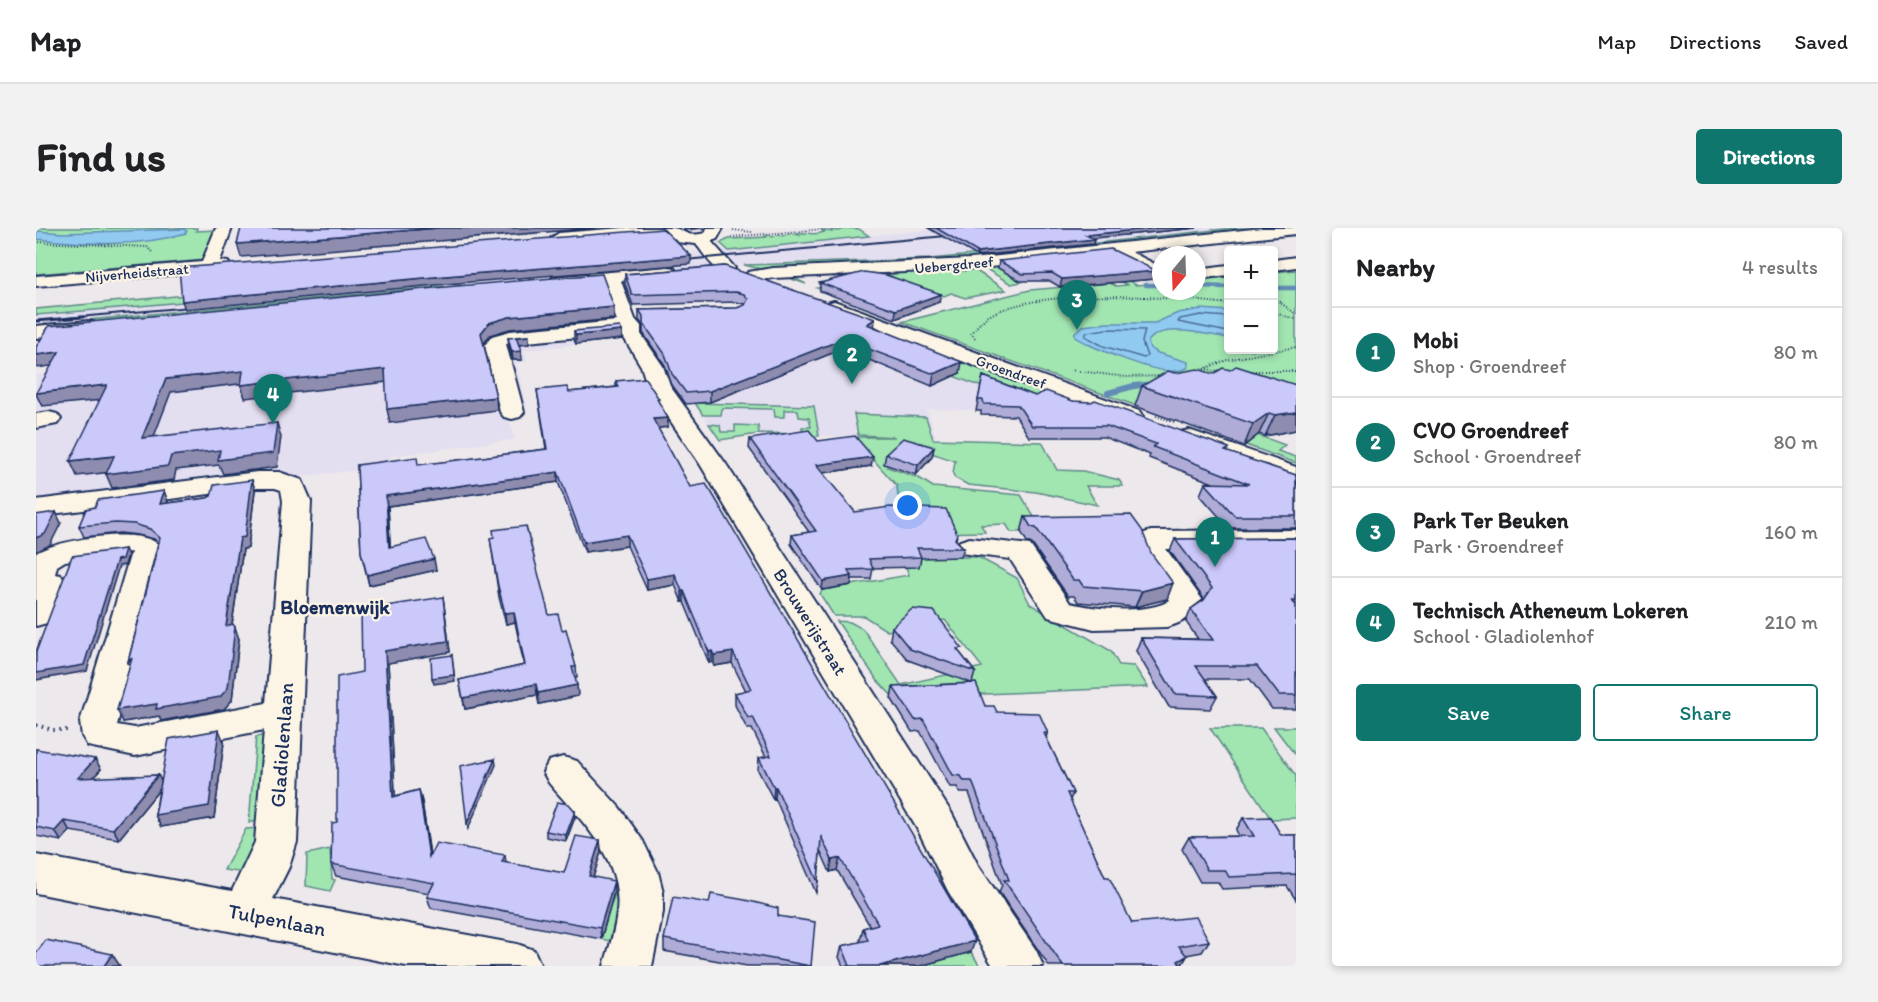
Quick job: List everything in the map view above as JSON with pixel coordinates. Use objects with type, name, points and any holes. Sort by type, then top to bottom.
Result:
[{"type":"street","points":[[209,267],[224,228]]},
{"type":"street","points":[[538,239],[668,228],[676,237],[698,242],[711,236],[715,228]]},
{"type":"street","name":"Uebergdreef","points":[[754,276],[773,273],[939,267],[1296,229]]},
{"type":"street","points":[[1254,234],[1291,252],[1278,262]]},
{"type":"street","points":[[698,242],[707,269]]},
{"type":"street","points":[[1112,249],[1152,269]]},
{"type":"street","name":"Nijverheidstraat","points":[[36,281],[209,267],[235,261]]},
{"type":"street","points":[[540,283],[707,269],[754,276],[792,291]]},
{"type":"street","points":[[1206,273],[1224,271]]},
{"type":"street","name":"Brouwerijstraat","points":[[611,277],[633,317],[631,334],[652,366],[658,388],[674,406],[713,464],[936,824],[963,878],[1018,966]]},
{"type":"street","name":"Groendreef","points":[[817,300],[1296,476]]},
{"type":"street","points":[[512,412],[495,345],[499,340],[633,317]]},
{"type":"street","points":[[36,332],[104,325]]},
{"type":"street","name":"Gladiolenlaan","points":[[36,508],[257,480],[279,480],[293,486],[297,501],[276,842],[267,867],[243,914]]},
{"type":"street","points":[[970,547],[1020,551],[1059,610],[1094,619],[1167,617],[1188,602],[1152,551],[1151,540],[1296,539]]},
{"type":"street","points":[[36,616],[50,582],[38,580],[45,561],[57,553],[131,543],[147,548],[98,722],[101,736],[135,742],[285,713]]},
{"type":"street","points":[[563,772],[618,837],[633,863],[640,892],[640,911],[628,966]]},
{"type":"street","name":"Tulpenlaan","points":[[36,874],[518,966]]},
{"type":"path","points":[[747,231],[751,228]]},
{"type":"path","points":[[698,242],[835,228]]},
{"type":"path","points":[[361,247],[581,229],[585,236]]},
{"type":"path","points":[[391,236],[392,245]]},
{"type":"path","points":[[36,242],[147,247],[156,256],[154,271]]},
{"type":"path","points":[[945,348],[975,338],[971,333],[974,326],[994,312],[1041,301],[1174,297],[1224,303]]},
{"type":"path","points":[[1277,300],[1296,313]]},
{"type":"path","points":[[1278,314],[1296,319]]},
{"type":"path","points":[[1192,371],[1227,360],[1296,347]]},
{"type":"path","points":[[1063,369],[1126,377],[1171,375]]},
{"type":"path","points":[[1203,369],[1223,372]]},
{"type":"path","points":[[1244,371],[1296,371]]},
{"type":"shaded area","points":[[950,228],[1233,228],[930,259],[691,268],[446,290],[444,286],[36,325],[36,315]]},
{"type":"shaded area","points":[[862,324],[1061,399],[1027,416],[982,415],[980,410],[927,409],[936,439],[758,434],[720,440],[668,362]]},
{"type":"shaded area","points":[[609,325],[617,340],[524,350],[527,361],[516,363],[527,406],[505,410],[515,439],[391,456],[390,467],[301,476],[242,475],[36,498],[36,375]]},
{"type":"green space","points":[[36,228],[217,230],[206,260],[36,274]]},
{"type":"green space","points":[[847,228],[859,229],[869,236],[729,251],[720,243],[729,239],[770,235],[772,237],[791,233],[817,234],[824,232],[821,230],[832,232],[831,230],[839,231]]},
{"type":"green space","points":[[1233,228],[1283,228],[1039,253],[1033,250]]},
{"type":"green space","points":[[1025,250],[1031,253],[1029,256],[765,270],[744,265],[930,259]]},
{"type":"green space","points":[[683,255],[36,315],[36,309],[578,259]]},
{"type":"green space","points":[[1087,256],[1136,285],[1152,284],[1152,300],[1206,300],[1206,279],[1224,277],[1224,354],[1278,354],[1278,272],[1296,270],[1296,387],[1152,397],[1285,445],[1278,451],[1296,457],[1296,463],[902,322],[1030,290],[1110,283],[1116,286],[1127,285],[1110,275],[1013,277],[1022,282],[1011,284],[981,266]]},
{"type":"green space","points":[[970,267],[1006,290],[965,298],[951,293],[944,296],[937,294],[888,315],[817,288],[827,285],[904,283],[891,276],[867,273],[796,279],[806,284],[783,276]]},
{"type":"green space","points":[[444,286],[446,290],[36,329],[36,325]]},
{"type":"green space","points":[[905,340],[1061,399],[1008,397],[953,376],[959,373]]},
{"type":"green space","points":[[695,403],[814,406],[819,436],[758,434],[720,440],[709,424],[720,425],[721,432],[735,432],[735,425],[758,426],[759,433],[803,434],[802,427],[811,427],[809,418],[799,417],[798,410],[784,410],[784,417],[775,417],[774,409],[722,408],[721,415],[703,415]]},
{"type":"green space","points":[[854,414],[926,417],[933,439],[1042,442],[1057,470],[1083,471],[1119,480],[1123,486],[1086,486],[1097,505],[1036,492],[968,485],[955,478],[953,474],[955,461],[927,452],[911,451],[895,459],[887,467],[919,478],[933,487],[1021,495],[1043,532],[1011,532],[1006,524],[981,525],[985,532],[930,533],[898,496],[897,486],[853,437],[895,437],[858,435]]},
{"type":"green space","points":[[902,557],[978,557],[1017,578],[1030,604],[1111,651],[1119,665],[1134,666],[1148,687],[894,698],[877,680],[837,621],[850,622],[863,629],[901,685],[982,667],[945,620],[887,631],[864,616],[834,616],[820,594],[822,590],[909,575]]},
{"type":"green space","points":[[1274,727],[1296,727],[1296,756]]},
{"type":"green space","points":[[1210,728],[1261,728],[1296,776],[1296,818],[1271,819]]},
{"type":"green space","points":[[269,735],[260,820],[249,823],[256,737]]},
{"type":"green space","points":[[259,828],[258,841],[244,873],[224,870],[246,829]]},
{"type":"green space","points":[[330,849],[332,879],[335,880],[330,891],[306,886],[307,854]]},
{"type":"green space","points":[[621,872],[620,943],[601,939]]},
{"type":"green space","points":[[971,952],[980,966],[920,966]]},
{"type":"water","points":[[183,229],[187,231],[186,233],[130,243],[111,244],[36,239],[37,231],[63,233]]},
{"type":"water","points":[[1201,309],[1224,311],[1224,337],[1197,332],[1173,331],[1163,332],[1148,342],[1150,348],[1158,353],[1188,362],[1188,368],[1180,370],[1165,371],[1139,364],[1075,337],[1075,332],[1083,326],[1107,323],[1155,323],[1178,313]]},
{"type":"building","points":[[241,228],[438,228],[237,244]]},
{"type":"building","points":[[936,228],[1156,228],[1086,235],[1094,239],[977,252]]},
{"type":"building","points":[[663,229],[691,256],[182,301],[179,268]]},
{"type":"building","points":[[1111,249],[1152,269],[1152,271],[1062,279],[1052,273],[1022,274],[999,261]]},
{"type":"building","points":[[725,266],[875,319],[867,324],[962,362],[934,374],[858,345],[856,334],[710,391],[686,393],[672,374],[665,354],[643,323],[643,316],[639,310],[737,308],[745,305],[748,299],[744,294],[736,292],[632,295],[625,274]]},
{"type":"building","points":[[864,272],[886,275],[941,294],[896,310],[820,283]]},
{"type":"building","points":[[602,274],[614,307],[509,317],[489,323],[481,333],[496,397],[387,409],[385,369],[241,385],[243,371],[166,379],[142,438],[277,423],[273,453],[218,460],[220,450],[171,456],[168,466],[106,474],[114,456],[70,461],[107,385],[36,393],[59,352],[36,355],[36,347],[49,326]]},
{"type":"building","points":[[620,327],[622,331],[576,335],[574,331]]},
{"type":"building","points":[[516,337],[521,351],[512,352],[508,338]]},
{"type":"building","points":[[1236,366],[1296,385],[1296,412],[1275,415],[1269,413],[1253,424],[1142,386],[1168,371],[1175,373],[1198,369],[1213,374],[1223,368],[1230,370]]},
{"type":"building","points":[[983,376],[1035,396],[1046,391],[1073,401],[1091,402],[1095,400],[1229,448],[1225,451],[1296,475],[1296,516],[1235,516],[1205,483],[1249,484],[1153,447],[1156,444],[1107,426],[1032,426],[1018,405],[984,404],[983,400],[978,400]]},
{"type":"building","points":[[645,378],[668,418],[653,419],[690,487],[706,484],[712,493],[975,941],[880,966],[850,966],[842,946],[868,940],[863,928],[878,924],[840,858],[832,860],[821,836],[818,882],[776,787],[759,758],[771,756],[753,717],[748,718],[735,693],[751,689],[733,652],[714,655],[712,651],[709,652],[675,574],[647,579],[627,535],[584,542],[558,472],[386,496],[389,547],[426,539],[434,559],[367,575],[361,552],[357,465],[417,457],[418,465],[547,449],[537,390],[567,387],[569,392],[618,387],[616,381]]},
{"type":"building","points":[[809,430],[818,441],[855,436],[873,457],[816,465],[855,512],[890,507],[946,509],[957,534],[955,539],[964,548],[917,548],[921,557],[869,559],[873,569],[848,570],[852,576],[823,581],[792,535],[816,531],[750,439]]},
{"type":"building","points":[[903,438],[934,447],[918,465],[886,454]]},
{"type":"building","points":[[252,480],[245,537],[240,538],[226,626],[233,624],[235,627],[228,688],[220,697],[156,709],[157,704],[117,710],[132,658],[128,662],[160,538],[150,529],[134,524],[79,526],[86,509],[95,507],[98,500],[164,491],[160,504],[207,498],[211,496],[214,485]]},
{"type":"building","points":[[56,512],[45,534],[36,538],[36,515]]},
{"type":"building","points":[[1131,515],[1142,530],[1151,553],[1173,583],[1142,591],[1083,586],[1079,580],[1073,580],[1036,528],[1031,527],[1025,517]]},
{"type":"building","points":[[526,526],[549,615],[558,614],[562,630],[566,629],[576,667],[572,667],[577,685],[538,693],[536,684],[463,698],[459,680],[525,665],[514,612],[505,613],[490,538],[494,537],[493,530]]},
{"type":"building","points":[[1296,538],[1296,601],[1292,601],[1296,605],[1296,695],[1279,695],[1257,666],[1196,666],[1217,696],[1175,694],[1141,638],[1213,640],[1191,609],[1204,600],[1212,588],[1175,539]]},
{"type":"building","points":[[125,549],[122,559],[117,560],[84,665],[36,673],[36,652],[72,556]]},
{"type":"building","points":[[443,597],[448,641],[385,651],[393,797],[419,790],[429,857],[436,843],[505,855],[502,862],[564,873],[576,836],[600,840],[589,876],[614,881],[600,928],[427,897],[434,883],[331,864],[332,823],[337,822],[337,677],[362,672],[361,610]]},
{"type":"building","points":[[912,609],[934,611],[962,648],[957,649],[975,672],[910,649],[892,627]]},
{"type":"building","points":[[452,655],[454,675],[432,678],[431,658]]},
{"type":"building","points":[[976,683],[985,706],[994,706],[997,712],[1039,713],[1048,733],[1044,733],[1073,793],[1067,793],[1105,877],[1109,877],[1132,923],[1196,917],[1209,941],[1179,946],[1187,956],[1178,961],[1181,966],[1063,966],[1004,880],[1009,880],[972,781],[964,781],[961,776],[953,775],[923,719],[915,720],[893,687]]},
{"type":"building","points":[[219,730],[209,806],[155,815],[169,739]]},
{"type":"building","points":[[36,749],[95,759],[78,778],[158,775],[113,829],[64,821],[55,831],[36,827]]},
{"type":"building","points":[[495,759],[467,823],[460,766]]},
{"type":"building","points":[[557,802],[569,804],[575,811],[566,835],[546,831]]},
{"type":"building","points":[[1270,817],[1281,835],[1296,835],[1296,875],[1229,877],[1225,870],[1207,870],[1189,837],[1254,836],[1243,818]]},
{"type":"building","points":[[711,894],[778,908],[778,916],[815,922],[811,966],[664,939],[673,897],[709,903]]},
{"type":"building","points":[[46,940],[112,954],[104,966],[36,966],[36,953]]},
{"type":"waterway","points":[[1146,285],[1152,285]]},
{"type":"waterway","points":[[1206,286],[1224,287]]},
{"type":"waterway","points":[[1278,288],[1296,288]]},
{"type":"waterway","points":[[1108,393],[1134,386],[1155,384]]},
{"type":"railway","points":[[674,261],[957,235]]},
{"type":"railway","points":[[67,318],[202,306]]},
{"type":"railway","points":[[36,321],[83,317]]},
{"type":"place","name":"Park Ter Beuken","points":[[1077,330]]},
{"type":"place","name":"CVO Groendreef","points":[[852,384]]},
{"type":"place","name":"Technisch Atheneum Lokeren","points":[[273,424]]},
{"type":"place","name":"Mobi","points":[[1215,567]]},
{"type":"district","name":"Bloemenwijk","points":[[335,607]]}]
